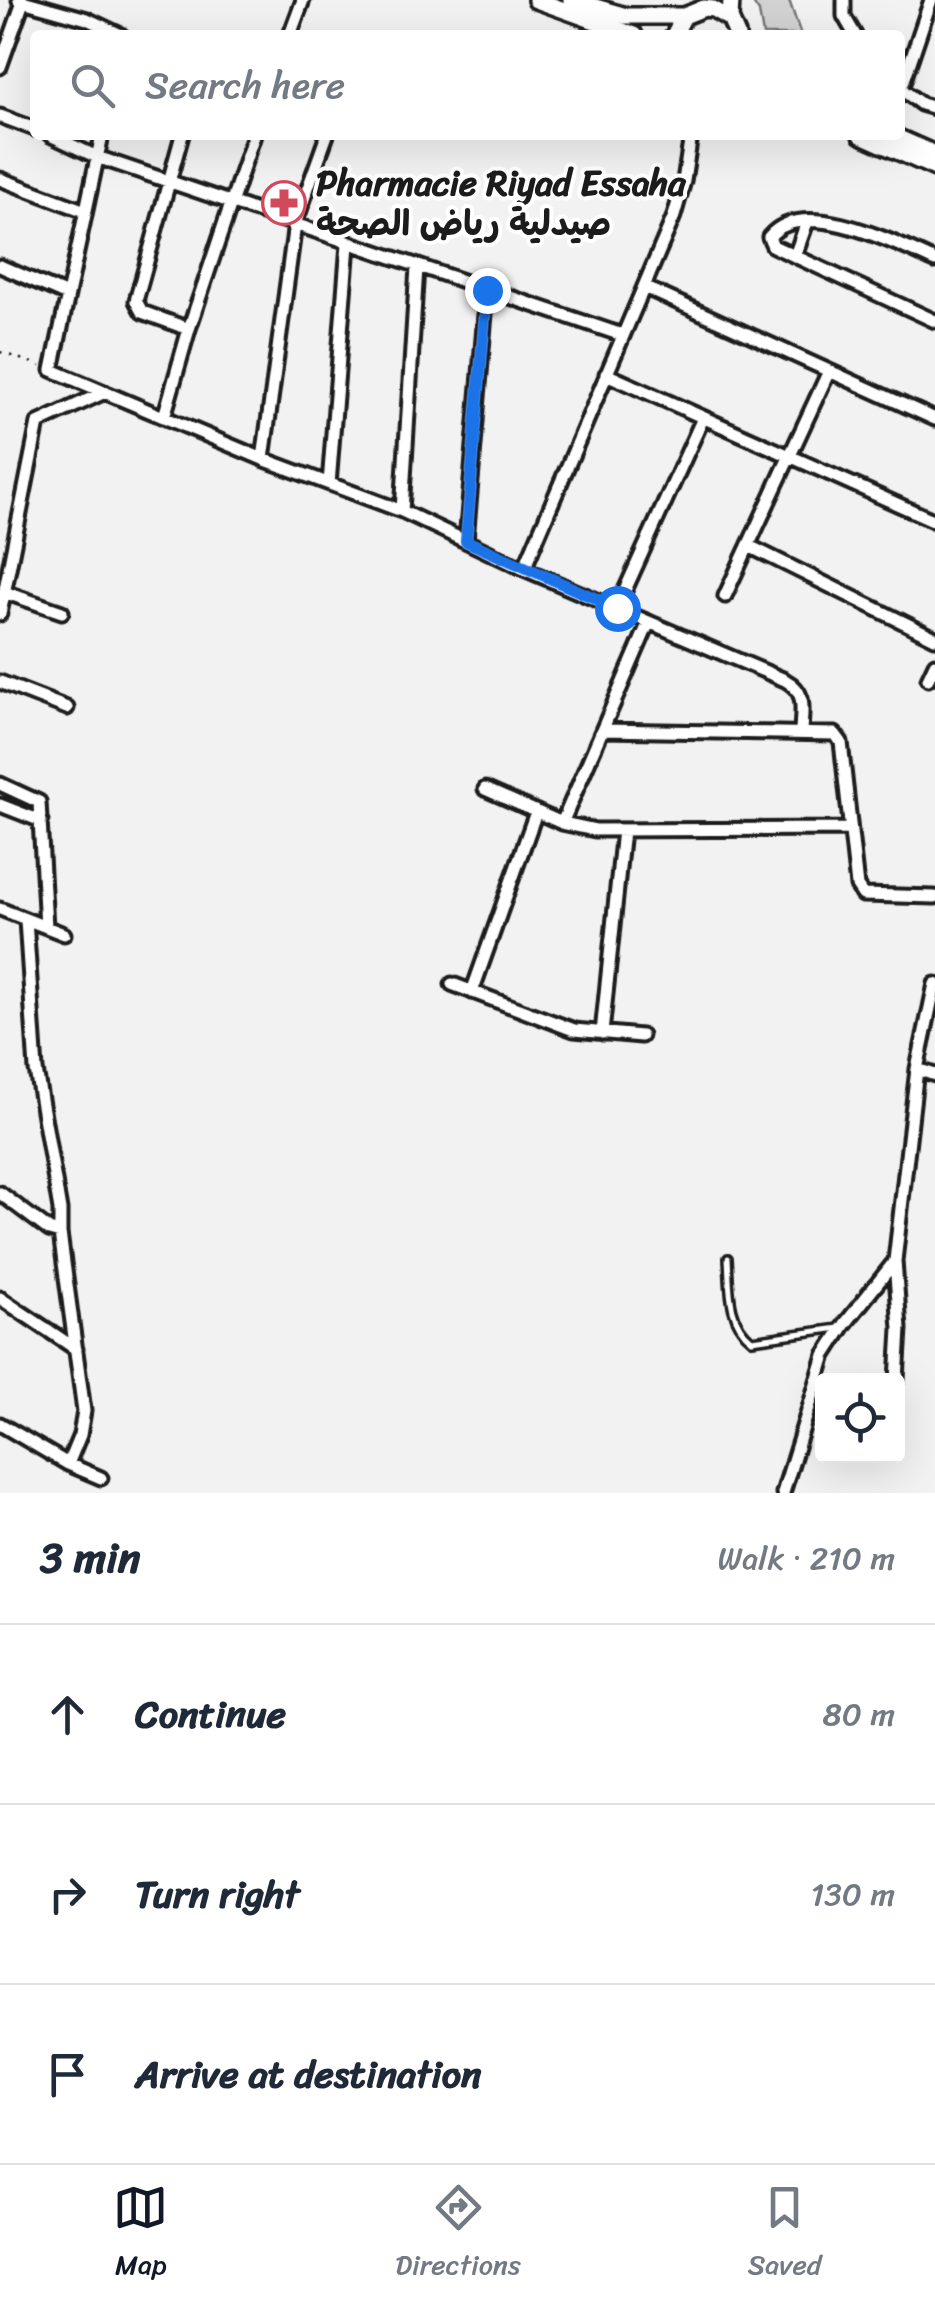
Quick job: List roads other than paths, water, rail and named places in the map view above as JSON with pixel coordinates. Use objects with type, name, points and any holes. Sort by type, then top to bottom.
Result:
[{"type":"main road","points":[[536,0],[620,30]]},
{"type":"main road","points":[[571,0],[626,16],[684,16],[706,4],[730,19]]},
{"type":"main road","points":[[731,0],[730,19],[736,30]]},
{"type":"main road","points":[[677,30],[684,16]]},
{"type":"main road","points":[[871,140],[935,168]]},
{"type":"main road","points":[[903,140],[935,154]]},
{"type":"street","points":[[292,30],[303,0]]},
{"type":"street","points":[[844,0],[844,16],[852,30]]},
{"type":"street","points":[[905,76],[931,0]]},
{"type":"street","points":[[0,68],[21,1],[88,19],[111,30]]},
{"type":"street","points":[[84,30],[88,19]]},
{"type":"street","points":[[905,91],[935,108]]},
{"type":"street","points":[[0,116],[30,127]]},
{"type":"street","points":[[61,140],[97,157],[622,336]]},
{"type":"street","points":[[101,140],[52,370],[263,459],[402,512],[524,569],[795,685],[803,697],[801,731]]},
{"type":"street","points":[[180,140],[136,301],[142,312],[189,329]]},
{"type":"street","points":[[164,416],[252,140]]},
{"type":"street","points":[[263,459],[295,224],[325,140]]},
{"type":"street","points":[[524,569],[681,194],[689,140]]},
{"type":"street","points":[[0,179],[85,211]]},
{"type":"street","points":[[935,261],[849,226],[823,220],[777,228],[768,237],[773,246],[935,321]]},
{"type":"street","points":[[795,256],[807,222]]},
{"type":"street","points":[[328,484],[348,244]]},
{"type":"street","points":[[0,266],[66,295]]},
{"type":"street","points":[[402,512],[418,267]]},
{"type":"street","points":[[644,286],[935,419]]},
{"type":"street","points":[[466,541],[487,290]]},
{"type":"street","points":[[725,596],[830,371]]},
{"type":"street","points":[[606,374],[935,521]]},
{"type":"street","points":[[0,614],[38,423],[105,392]]},
{"type":"street","points":[[617,608],[703,418]]},
{"type":"street","points":[[749,546],[935,638]]},
{"type":"street","points":[[4,592],[62,612]]},
{"type":"street","points":[[562,823],[649,622]]},
{"type":"street","points":[[928,679],[935,664]]},
{"type":"street","points":[[0,682],[67,708]]},
{"type":"street","points":[[602,730],[836,734],[841,742],[857,886],[863,894],[935,897]]},
{"type":"street","points":[[0,784],[36,798],[41,821],[46,927]]},
{"type":"street","points":[[484,790],[562,823],[595,830],[849,829]]},
{"type":"street","points":[[0,806],[41,821]]},
{"type":"street","points":[[472,992],[536,812]]},
{"type":"street","points":[[602,1032],[623,830]]},
{"type":"street","points":[[0,910],[64,934]]},
{"type":"street","points":[[26,920],[36,1070],[60,1210],[83,1395],[84,1424],[68,1464]]},
{"type":"street","points":[[452,984],[574,1030],[640,1036]]},
{"type":"street","points":[[897,1373],[900,1329],[894,1261],[917,1069],[935,984]]},
{"type":"street","points":[[917,1069],[935,1075]]},
{"type":"street","points":[[0,1193],[49,1230],[60,1232]]},
{"type":"street","points":[[783,1493],[816,1378],[842,1328],[894,1261]]},
{"type":"street","points":[[0,1298],[76,1349]]},
{"type":"street","points":[[0,1424],[68,1464],[102,1478]]},
{"type":"lane","points":[[728,1258],[734,1319],[748,1337],[767,1340],[804,1331],[842,1328]]},
{"type":"place","name":"Pharmacie Riyad Essaha صيدلية رياض الصحة","points":[[284,203]]}]
